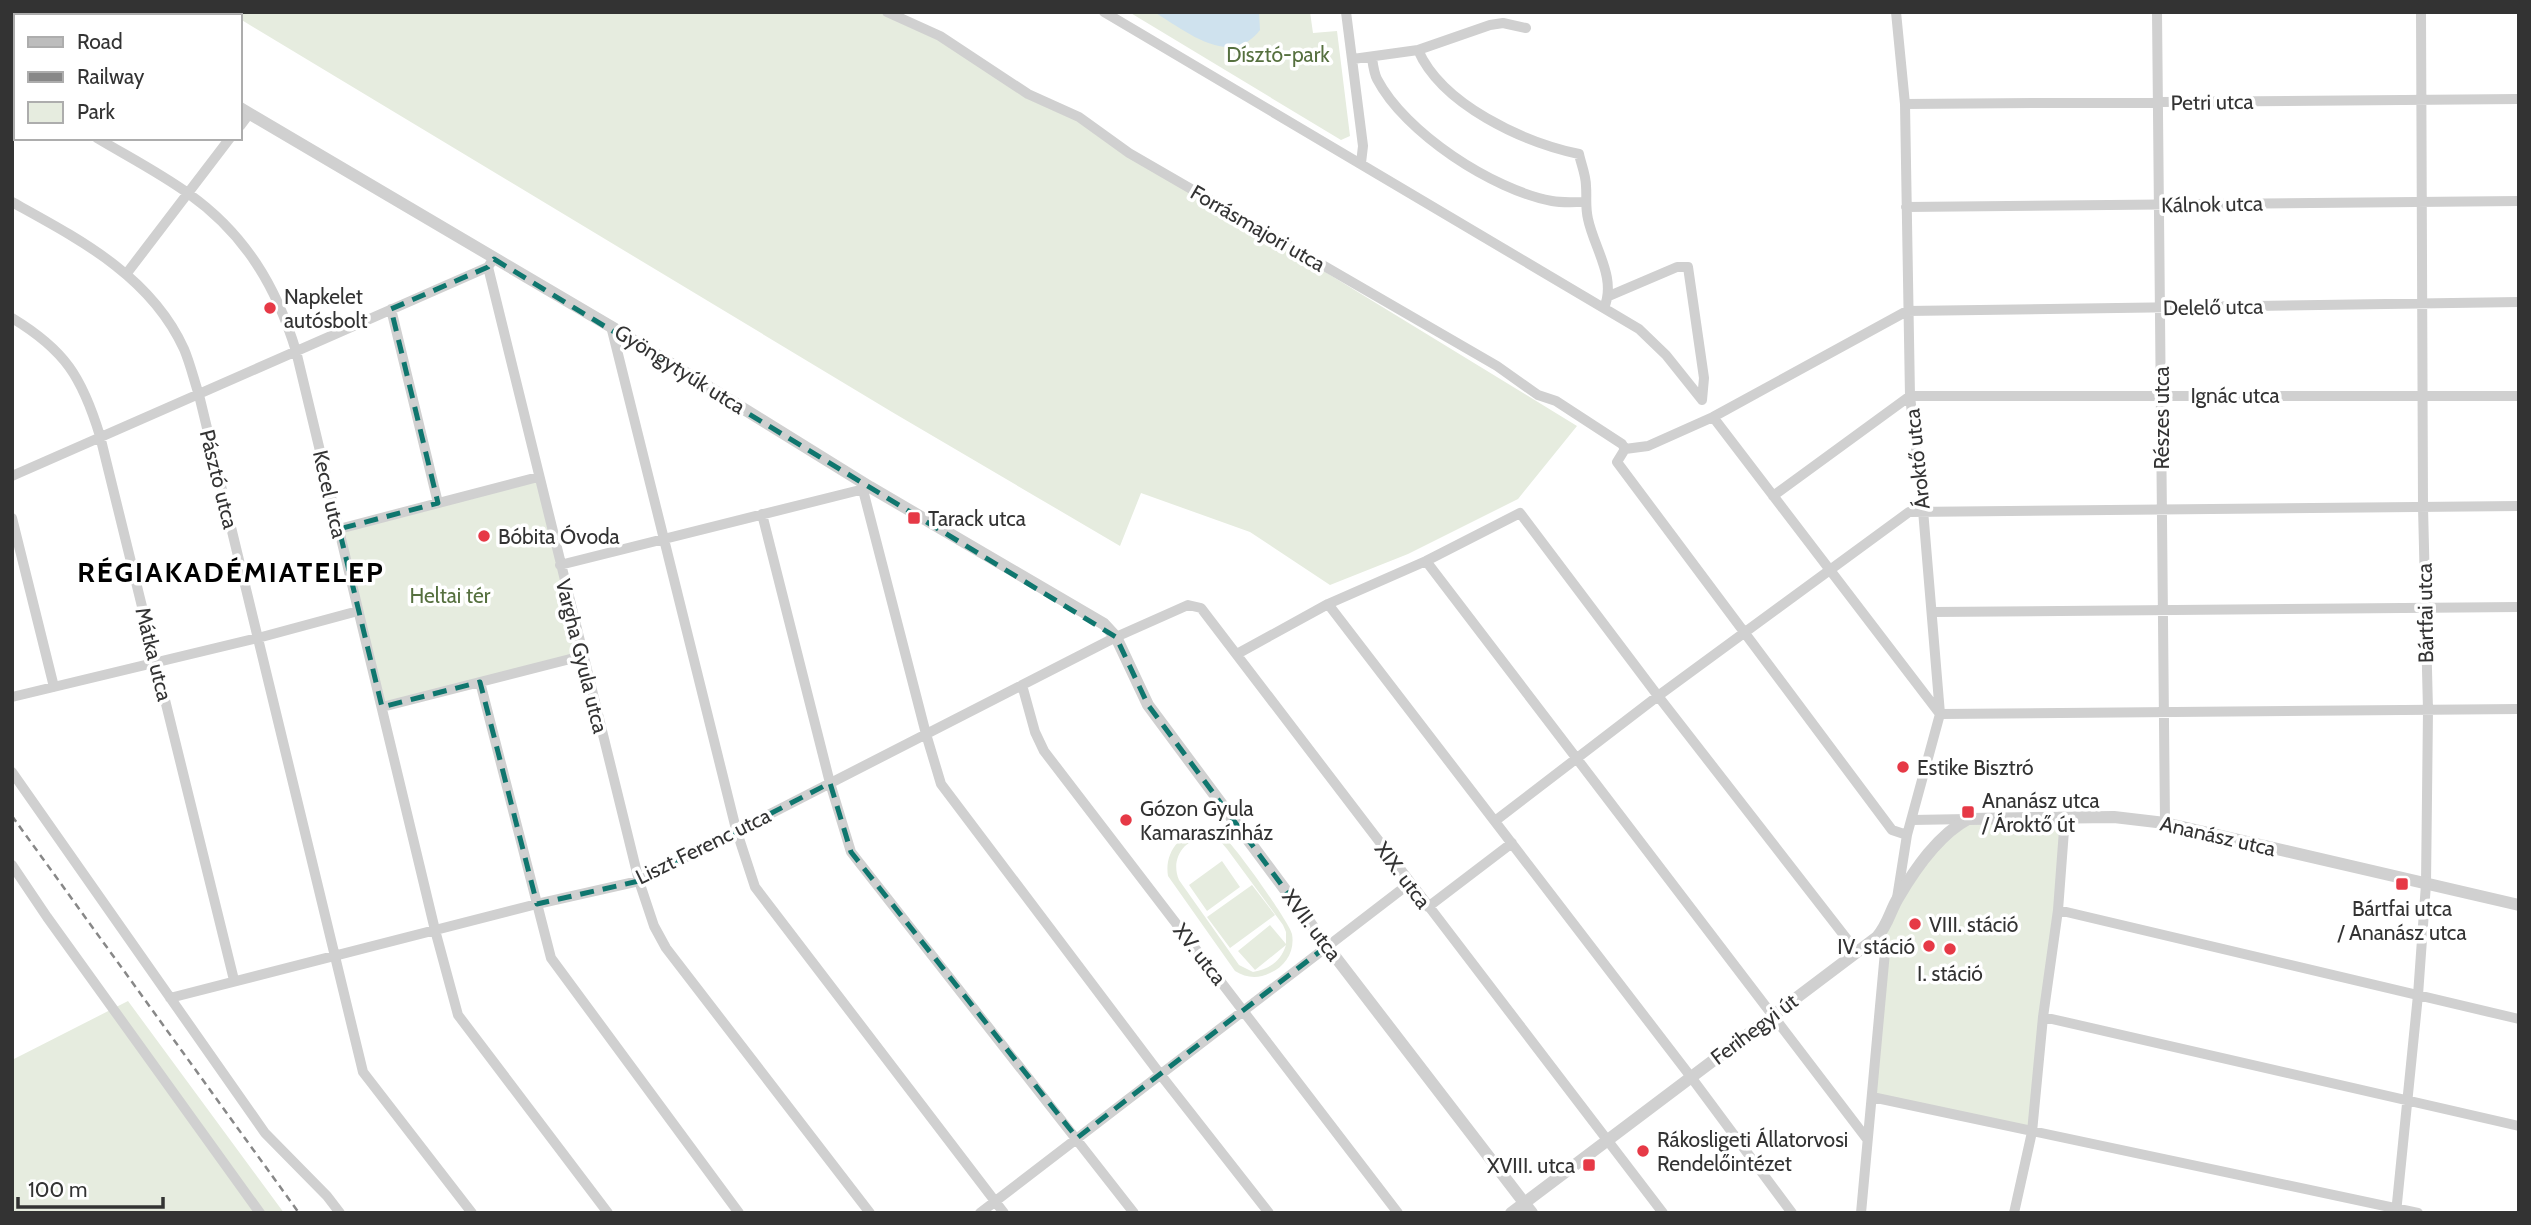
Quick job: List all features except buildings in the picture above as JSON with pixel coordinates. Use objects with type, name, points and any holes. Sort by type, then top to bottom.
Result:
[{"type":"street","name":"Forrásmajori utca","points":[[887,12],[940,36],[1028,94],[1079,117],[1129,153],[1497,366],[1538,395],[1556,401],[1622,444],[1625,449]]},
{"type":"street","points":[[1104,12],[1639,329],[1666,355],[1702,400],[1704,378],[1688,267],[1677,267],[1609,296]]},
{"type":"street","points":[[1346,12],[1363,146],[1360,163]]},
{"type":"street","name":"Ároktő utca","points":[[1896,12],[1905,104],[1910,396],[1933,612],[1940,714],[1907,835],[1896,901]]},
{"type":"street","name":"Részes utca","points":[[2157,12],[2165,823]]},
{"type":"street","name":"Bártfai utca","points":[[2396,1210],[2418,995],[2426,884],[2428,710],[2424,607],[2421,12]]},
{"type":"street","points":[[1353,60],[1418,50],[1490,25],[1503,23],[1526,28]]},
{"type":"street","points":[[1418,50],[1426,67],[1455,98],[1529,139],[1579,154],[1586,186],[1585,202],[1589,224],[1605,269],[1609,296],[1604,307]]},
{"type":"street","points":[[1372,58],[1376,77],[1406,119],[1444,150],[1480,172],[1520,191],[1553,201],[1585,202]]},
{"type":"street","name":"Petri utca","points":[[1905,104],[2519,99]]},
{"type":"street","name":"Gyöngytyúk utca","points":[[244,111],[491,263],[611,326],[867,488],[1104,624],[1116,637]]},
{"type":"street","name":"Kecel utca","points":[[100,140],[188,193],[216,215],[267,279],[284,312],[296,351],[435,930],[458,1015],[608,1213]]},
{"type":"street","points":[[127,273],[228,140]]},
{"type":"street","name":"Kálnok utca","points":[[1906,207],[2519,201]]},
{"type":"street","name":"Pásztó utca","points":[[12,202],[127,273],[147,292],[164,314],[184,349],[199,394],[363,1072],[472,1213]]},
{"type":"street","points":[[12,476],[491,263]]},
{"type":"street","name":"Vargha Gyula utca","points":[[491,263],[538,477],[639,881],[653,926],[666,948],[870,1213]]},
{"type":"street","name":"Delelő utca","points":[[1907,311],[2519,302]]},
{"type":"street","points":[[391,309],[438,503]]},
{"type":"street","points":[[1907,311],[1713,417],[1648,446],[1625,449],[1617,462],[1892,830],[1907,835]]},
{"type":"street","name":"Mátka utca","points":[[12,317],[37,332],[60,354],[78,377],[90,401],[234,981]]},
{"type":"street","points":[[611,326],[736,829],[755,887],[1004,1213]]},
{"type":"street","points":[[1773,496],[1910,396]]},
{"type":"street","name":"Ignác utca","points":[[1910,396],[2519,396]]},
{"type":"street","points":[[1713,417],[1940,714],[2519,709]]},
{"type":"street","points":[[339,529],[538,477]]},
{"type":"street","points":[[560,565],[867,488],[926,734],[941,784],[1160,1074],[1269,1213]]},
{"type":"street","points":[[1495,821],[1658,696],[1909,512],[2519,506]]},
{"type":"street","points":[[1237,654],[1328,604],[1426,561],[1520,513],[1857,952]]},
{"type":"street","points":[[762,514],[830,783],[851,852],[1135,1213]]},
{"type":"street","points":[[12,519],[54,687]]},
{"type":"street","points":[[1426,561],[1867,1139]]},
{"type":"street","points":[[1328,604],[1792,1213]]},
{"type":"street","name":"Liszt Ferenc utca","points":[[170,998],[537,904],[639,881],[736,829],[1116,637],[1188,605],[1201,608]]},
{"type":"street","points":[[1933,612],[2519,607]]},
{"type":"street","name":"XIX. utca","points":[[1201,608],[1663,1213]]},
{"type":"street","points":[[12,697],[358,611]]},
{"type":"street","name":"XVII. utca","points":[[1116,637],[1148,705],[1327,946],[1528,1208]]},
{"type":"street","points":[[382,707],[582,656]]},
{"type":"street","points":[[480,682],[551,958],[739,1213]]},
{"type":"street","name":"XV. utca","points":[[1022,685],[1035,732],[1044,751],[1398,1213]]},
{"type":"street","points":[[12,772],[265,1133],[327,1196],[340,1213]]},
{"type":"street","points":[[2014,1213],[2032,1132],[2043,1017],[2058,910],[2064,817]]},
{"type":"street","name":"Ananász utca","points":[[1912,820],[2114,817],[2165,823],[2519,905]]},
{"type":"street","name":"Ferihegyi út","points":[[1511,1213],[1528,1208],[1608,1140],[1877,937],[1911,878],[1948,832],[1968,819]]},
{"type":"street","points":[[1428,907],[1512,843]]},
{"type":"street","points":[[12,864],[47,917],[260,1213]]},
{"type":"street","points":[[980,1213],[1410,883]]},
{"type":"street","points":[[2058,910],[2519,1019]]},
{"type":"street","points":[[1861,1213],[1885,952],[1877,937]]},
{"type":"street","points":[[2043,1017],[2519,1126]]},
{"type":"street","points":[[1872,1097],[2418,1213]]},
{"type":"highlighted area","points":[[494,259],[1116,637],[1148,705],[1327,946],[1077,1138],[851,852],[830,783],[639,881],[537,904],[480,682],[382,707],[339,529],[438,503],[391,309],[488,267]]},
{"type":"green space","points":[[243,12],[900,12],[1577,426],[1518,499],[1408,554],[1330,585],[1250,532],[1141,493],[1120,546],[892,412],[242,20]]},
{"type":"green space","name":"Dísztó-park","points":[[1129,12],[1310,12],[1313,33],[1337,31],[1350,136],[1341,140]]},
{"type":"green space","name":"Heltai tér","points":[[538,477],[582,656],[382,707],[339,529]]},
{"type":"green space","points":[[2065,817],[2032,1132],[1872,1097],[1882,943],[1896,901],[1956,825]]},
{"type":"green space","points":[[1204,830],[1224,837],[1239,854],[1289,927],[1293,940],[1291,952],[1276,970],[1257,977],[1235,971],[1168,876],[1167,867],[1172,851],[1181,839]],"holes":[[[1207,837],[1221,842],[1286,932],[1286,944],[1270,925],[1238,951],[1255,970],[1286,945],[1278,960],[1259,971],[1253,972],[1239,965],[1179,880],[1176,865],[1186,846],[1192,841]]]},
{"type":"green space","points":[[1222,861],[1240,887],[1207,911],[1189,885]]},
{"type":"green space","points":[[1252,885],[1275,915],[1230,948],[1207,917]]},
{"type":"green space","points":[[128,1001],[284,1213],[12,1213],[12,1060]]},
{"type":"water","points":[[1154,12],[1259,12],[1260,30],[1248,41],[1235,46],[1222,46],[1194,36]]},
{"type":"railway","points":[[12,816],[299,1213]]},
{"type":"place","name":"Napkelet autósbolt","points":[[270,308]]},
{"type":"place","name":"Tarack utca","points":[[914,518]]},
{"type":"place","name":"Bóbita Óvoda","points":[[484,536]]},
{"type":"place","name":"Estike Bisztró","points":[[1903,767]]},
{"type":"place","name":"Ananász utca / Ároktő út","points":[[1968,812]]},
{"type":"place","name":"Gózon Gyula Kamaraszínház","points":[[1126,820]]},
{"type":"place","name":"Bártfai utca / Ananász utca","points":[[2402,884]]},
{"type":"place","name":"VIII. stáció","points":[[1915,924]]},
{"type":"place","name":"IV. stáció","points":[[1929,946]]},
{"type":"place","name":"I. stáció","points":[[1950,949]]},
{"type":"place","name":"Rákosligeti Állatorvosi Rendelőintézet","points":[[1643,1151]]},
{"type":"place","name":"XVIII. utca","points":[[1589,1165]]},
{"type":"district","name":"RÉGIAKADÉMIATELEP","points":[[231,572]]}]
